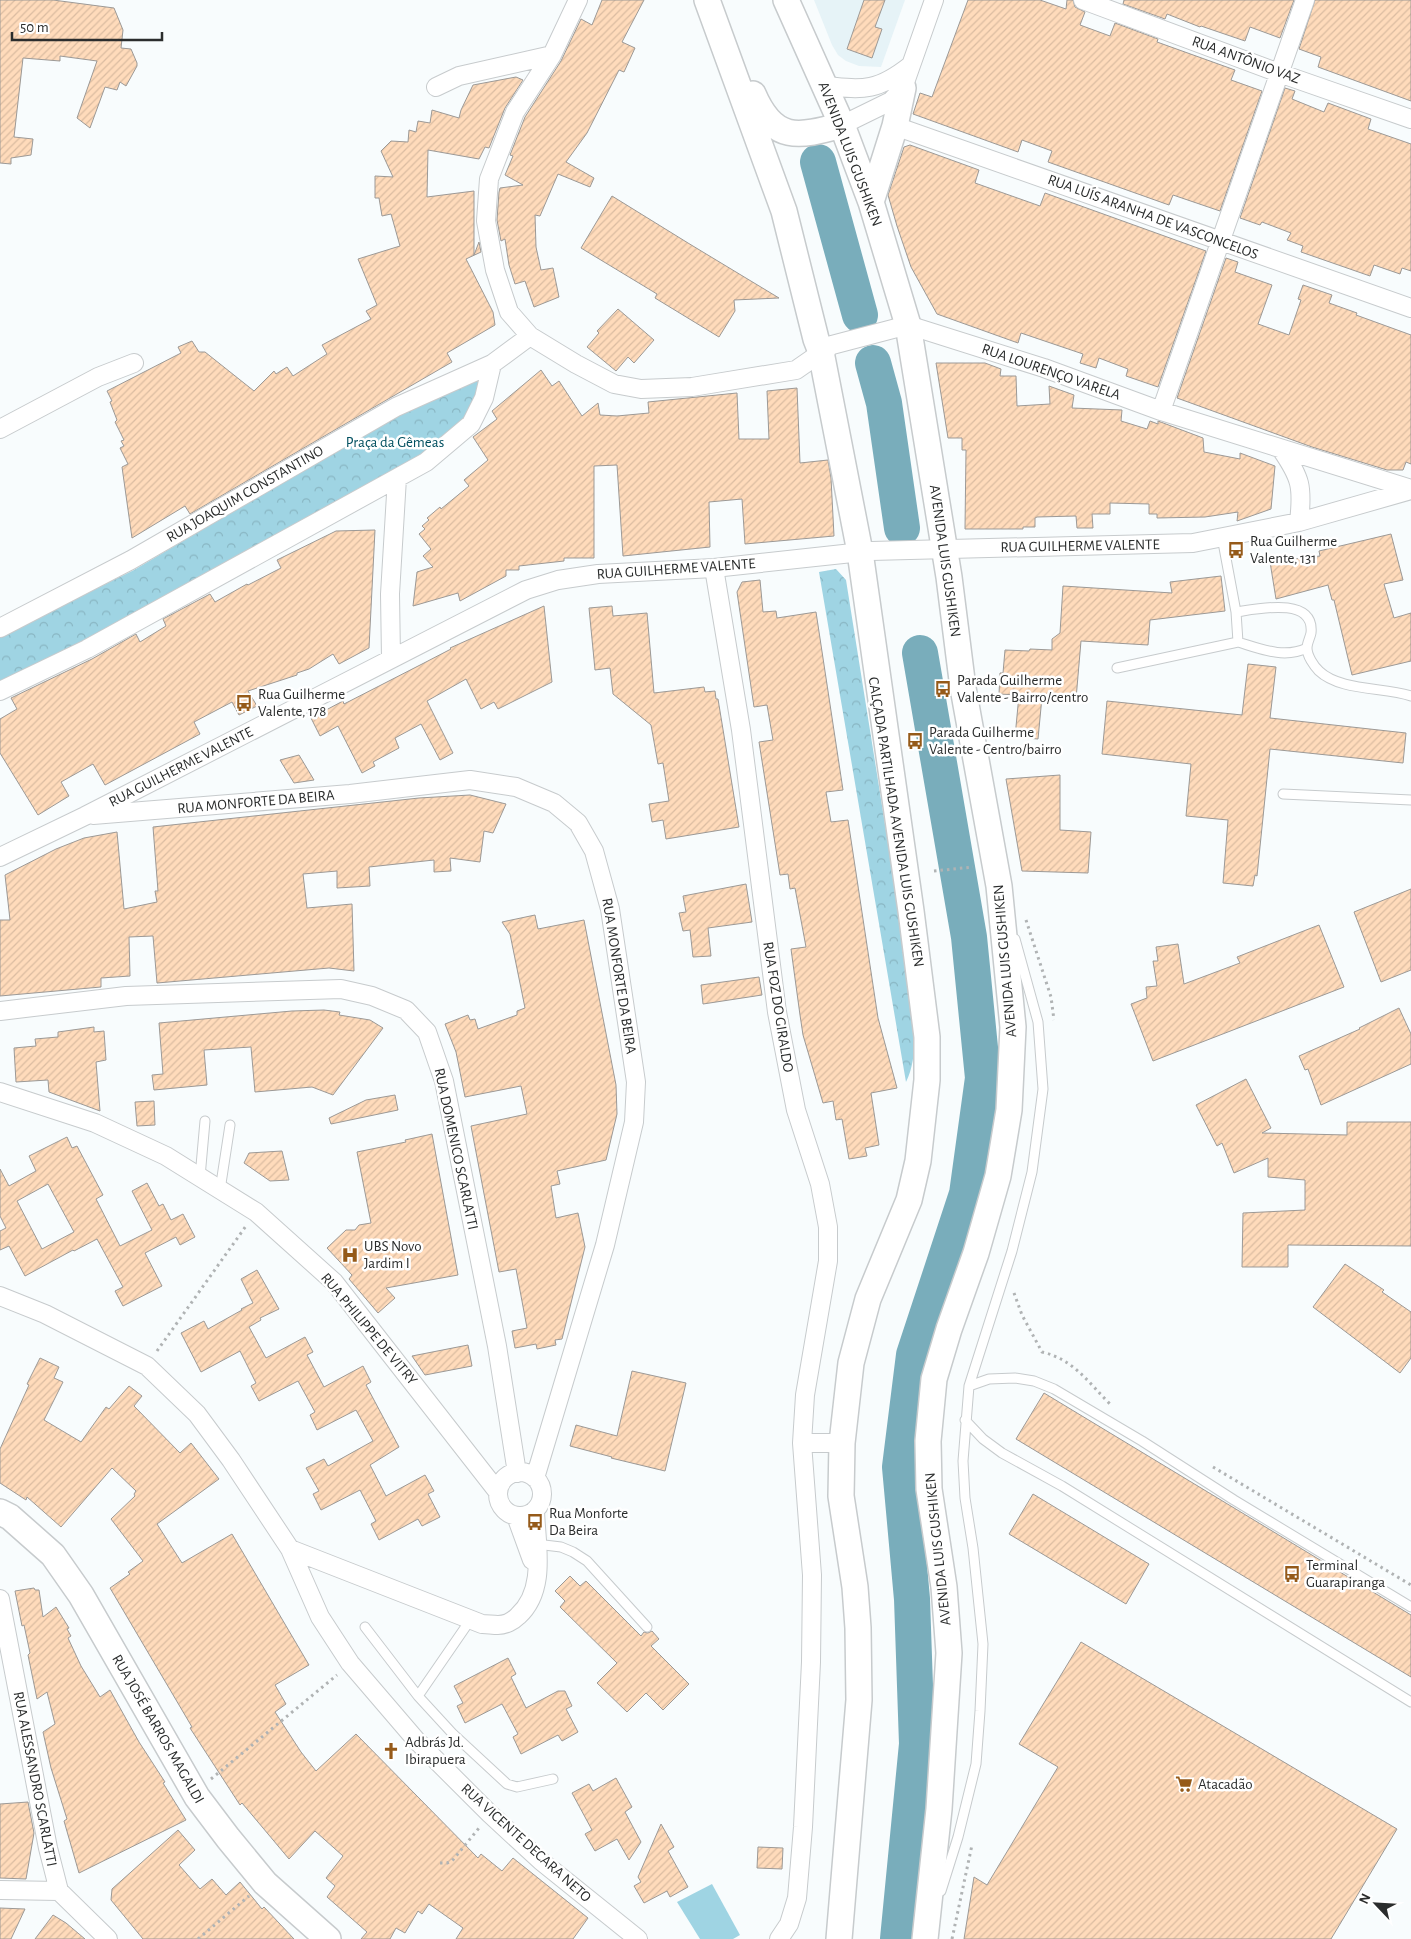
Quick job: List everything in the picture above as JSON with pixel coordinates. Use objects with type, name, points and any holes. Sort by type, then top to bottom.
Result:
[{"type":"main road","name":"AVENIDA LUIS GUSHIKEN","points":[[786,0],[826,86],[871,202],[908,325],[944,548],[961,673],[999,886],[1013,1028],[1009,1110],[998,1176],[976,1253],[949,1329],[934,1379],[928,1441],[929,1489],[944,1588],[949,1653],[939,1809],[925,1939]]},
{"type":"main road","points":[[712,11],[730,42],[757,102],[767,119],[778,128],[790,134],[802,134],[842,125]]},
{"type":"main road","points":[[712,11],[784,211],[821,352],[860,552],[927,1037],[927,1080],[920,1146],[909,1200],[868,1300],[851,1363],[842,1443],[840,1496],[855,1587],[858,1628],[859,1700],[839,1939]]},
{"type":"main road","points":[[871,202],[895,126],[903,88]]},
{"type":"main road","name":"RUA JOSÉ BARROS MAGALDI","points":[[0,1512],[25,1529],[53,1555],[81,1595],[197,1797],[265,1883],[328,1939]]},
{"type":"street","points":[[578,0],[552,55],[515,112],[489,179],[486,221],[495,270],[509,312],[530,336],[614,384],[641,389],[692,387],[796,370],[832,345],[908,325]]},
{"type":"street","points":[[842,125],[891,101],[903,88],[934,0]]},
{"type":"street","name":"RUA ANTÔNIO VAZ","points":[[1083,0],[1411,119]]},
{"type":"street","points":[[1161,411],[1305,0]]},
{"type":"street","points":[[436,87],[459,76],[552,55]]},
{"type":"street","points":[[826,86],[860,89],[879,85],[893,79],[911,64]]},
{"type":"street","name":"RUA LUÍS ARANHA DE VASCONCELOS","points":[[895,126],[1411,308]]},
{"type":"street","name":"RUA LOURENÇO VARELA","points":[[908,325],[1044,368],[1161,411],[1411,489]]},
{"type":"street","name":"RUA JOAQUIM CONSTANTINO","points":[[0,628],[131,560],[396,406],[492,364],[530,336]]},
{"type":"street","points":[[0,430],[98,377],[134,363]]},
{"type":"street","points":[[0,691],[95,644],[426,462],[471,424],[484,398],[492,364]]},
{"type":"street","points":[[1281,449],[1299,479],[1302,495],[1298,522]]},
{"type":"street","points":[[391,658],[390,594],[397,478]]},
{"type":"street","name":"RUA GUILHERME VALENTE","points":[[0,857],[85,816],[526,590],[558,580],[598,574],[714,568],[860,552],[944,548],[1193,543],[1298,522],[1411,489]]},
{"type":"street","name":"RUA FOZ DO GIRALDO","points":[[714,568],[741,730],[777,1012],[796,1110],[820,1184],[828,1227],[828,1261],[805,1395],[802,1443]]},
{"type":"street","name":"RUA MONFORTE DA BEIRA","points":[[85,816],[350,794],[470,780],[516,787],[554,802],[578,823],[594,851],[610,909],[636,1082],[634,1122],[605,1245],[552,1420],[526,1474]]},
{"type":"street","name":"RUA DOMENICO SCARLATTI","points":[[0,1011],[126,996],[341,989],[372,996],[406,1010],[427,1032],[444,1081],[496,1346],[511,1436],[526,1474]]},
{"type":"street","name":"RUA PHILIPPE DE VITRY","points":[[0,1092],[95,1123],[166,1156],[256,1212],[334,1282],[498,1492]]},
{"type":"street","name":"RUA VICENTE DECARA NETO","points":[[0,1296],[45,1314],[147,1366],[197,1414],[231,1460],[290,1549],[320,1616],[350,1663],[416,1740],[490,1814],[541,1860],[638,1939]]},
{"type":"street","points":[[779,1939],[789,1924],[797,1898],[803,1827],[811,1662],[812,1576],[802,1443],[842,1443]]},
{"type":"street","points":[[526,1474],[541,1488],[541,1500],[535,1510],[526,1516],[516,1516],[506,1512],[500,1503],[498,1492],[501,1483],[508,1476],[526,1474]]},
{"type":"street","points":[[290,1549],[482,1624],[499,1626],[513,1621],[527,1608],[536,1587],[538,1574],[535,1510]]},
{"type":"street","points":[[516,1516],[538,1574]]},
{"type":"street","name":"RUA ALESSANDRO SCARLATTI","points":[[0,1599],[48,1848],[59,1891]]},
{"type":"street","points":[[0,1890],[59,1891],[108,1939]]},
{"type":"lane","points":[[1222,537],[1236,612],[1238,642]]},
{"type":"lane","points":[[1236,612],[1271,607],[1296,610],[1306,614],[1311,623],[1311,634],[1307,648],[1311,661],[1331,680],[1411,696]]},
{"type":"lane","points":[[1117,668],[1238,642],[1286,654],[1297,653],[1307,648]]},
{"type":"lane","points":[[1284,794],[1411,800]]},
{"type":"lane","points":[[925,1939],[958,1837],[976,1764],[983,1644],[973,1548],[965,1498],[963,1461],[969,1386],[1012,1251],[1032,1172],[1043,1089],[1038,1022],[999,886]]},
{"type":"lane","points":[[200,1177],[206,1121]]},
{"type":"lane","points":[[220,1190],[230,1125]]},
{"type":"lane","points":[[969,1386],[989,1379],[1015,1378],[1034,1381],[1054,1389],[1411,1607]]},
{"type":"lane","points":[[965,1420],[984,1439],[1002,1453],[1062,1486],[1411,1702]]},
{"type":"lane","points":[[536,1544],[561,1547],[573,1552],[587,1562],[647,1627]]},
{"type":"lane","points":[[418,1696],[471,1619]]},
{"type":"lane","points":[[364,1627],[418,1696],[452,1733],[507,1784],[517,1787],[553,1779]]},
{"type":"path","points":[[934,871],[974,867]]},
{"type":"path","points":[[1050,997],[1054,1023]]},
{"type":"path","points":[[147,1366],[256,1212]]},
{"type":"path","points":[[1012,1288],[1022,1316],[1042,1352],[1055,1355],[1069,1362],[1114,1409]]},
{"type":"path","points":[[1210,1465],[1411,1585]]},
{"type":"path","points":[[197,1797],[214,1774],[331,1682],[350,1663]]},
{"type":"path","points":[[440,1863],[447,1863],[452,1860],[490,1814]]},
{"type":"path","points":[[952,1939],[974,1839]]},
{"type":"path","points":[[198,1939],[265,1883]]},
{"type":"shaded area","points":[[814,0],[905,0],[881,67],[859,66],[846,61],[838,55]]},
{"type":"green space","name":"Praça da Gêmeas","points":[[481,377],[479,396],[464,424],[425,452],[86,639],[0,682],[0,636],[134,570],[392,417]]},
{"type":"green space","points":[[836,569],[846,580],[911,987],[914,1047],[913,1059],[906,1082],[819,572]]},
{"type":"green space","points":[[712,1884],[740,1935],[733,1939],[700,1939],[677,1902]]},
{"type":"building","points":[[0,0],[53,0],[114,8],[123,30],[121,48],[131,49],[137,63],[126,86],[120,82],[117,90],[105,87],[90,128],[77,118],[97,61],[60,56],[60,61],[23,58],[14,137],[33,139],[31,155],[11,158],[11,164],[0,163]]},
{"type":"building","points":[[602,0],[644,0],[622,42],[635,48],[624,72],[619,70],[587,133],[566,162],[594,178],[590,187],[558,174],[540,216],[535,215],[536,247],[541,270],[553,268],[559,297],[534,307],[525,281],[515,284],[509,265],[505,239],[501,241],[497,220],[499,192],[500,188],[523,185],[505,175],[513,156],[510,155],[525,117],[561,61],[581,19],[592,25]]},
{"type":"building","points":[[864,0],[885,0],[875,27],[882,29],[872,58],[847,49]]},
{"type":"building","points":[[968,0],[1040,0],[1066,9],[1067,0],[1073,0],[1075,7],[1085,12],[1080,25],[1110,36],[1115,23],[1158,39],[1157,42],[1235,70],[1231,80],[1262,91],[1220,211],[1173,195],[1169,205],[1048,162],[1052,151],[1022,140],[1018,152],[913,114],[920,93],[932,97]]},
{"type":"building","points":[[1124,0],[1294,0],[1280,38],[1250,27],[1245,41],[1167,14],[1165,19],[1123,4]]},
{"type":"building","points":[[1315,0],[1411,0],[1411,101],[1318,67],[1321,57],[1299,49]]},
{"type":"building","points":[[516,77],[523,80],[505,108],[489,148],[485,147],[479,159],[428,150],[427,197],[474,191],[474,255],[479,242],[481,252],[466,259],[493,312],[495,325],[447,353],[452,362],[190,514],[185,506],[132,538],[122,467],[128,464],[120,448],[124,446],[121,441],[124,440],[115,422],[117,420],[107,391],[181,353],[178,347],[192,341],[199,352],[205,352],[254,391],[274,371],[276,374],[287,367],[293,376],[327,354],[322,345],[371,319],[366,311],[377,305],[358,259],[400,246],[391,214],[382,216],[379,198],[375,198],[375,176],[393,177],[381,151],[391,141],[408,142],[409,130],[416,132],[418,121],[430,123],[432,110],[459,118],[473,85]]},
{"type":"building","points":[[1285,88],[1295,91],[1292,99],[1324,112],[1328,103],[1371,119],[1368,129],[1411,144],[1411,271],[1402,268],[1400,274],[1374,265],[1370,276],[1301,252],[1303,246],[1287,240],[1291,233],[1262,222],[1260,225],[1240,218]]},
{"type":"building","points":[[910,145],[979,170],[975,183],[1040,206],[1045,193],[1206,251],[1158,387],[1126,376],[1128,369],[1099,358],[1096,368],[1080,363],[1083,354],[1021,333],[1018,343],[937,314],[911,267],[888,195],[904,147]]},
{"type":"building","points":[[612,196],[779,298],[734,300],[735,311],[719,337],[655,298],[657,294],[581,248]]},
{"type":"building","points":[[1226,258],[1238,262],[1235,272],[1272,285],[1258,324],[1289,335],[1301,300],[1298,299],[1303,285],[1332,295],[1329,303],[1411,335],[1411,464],[1406,462],[1403,470],[1387,470],[1312,447],[1177,398]]},
{"type":"building","points":[[618,309],[654,340],[634,363],[628,357],[616,371],[587,347],[599,333],[597,331]]},
{"type":"building","points":[[936,363],[985,363],[1001,369],[1000,376],[1016,376],[1017,406],[1050,404],[1049,386],[1074,395],[1072,408],[1122,410],[1121,421],[1147,429],[1150,421],[1158,424],[1158,421],[1203,438],[1204,452],[1240,459],[1240,453],[1275,466],[1271,509],[1237,521],[1238,512],[1205,517],[1157,518],[1157,514],[1149,514],[1149,504],[1110,503],[1110,514],[1092,514],[1093,528],[1077,528],[1076,516],[1037,517],[1035,518],[1035,527],[1023,527],[1023,529],[965,529],[966,450],[962,450],[962,438],[948,438]]},
{"type":"building","points":[[541,370],[552,386],[559,381],[582,416],[598,403],[600,415],[617,416],[649,413],[648,402],[737,393],[739,439],[769,439],[767,391],[797,388],[800,463],[828,460],[831,478],[834,536],[745,544],[742,499],[709,502],[710,547],[623,556],[617,465],[594,466],[594,558],[564,558],[564,561],[519,566],[519,570],[506,570],[506,576],[460,601],[458,593],[413,606],[417,572],[433,567],[423,556],[431,549],[419,534],[425,529],[422,526],[429,520],[427,518],[469,486],[464,480],[488,460],[473,437],[497,419],[492,411]]},
{"type":"building","points":[[375,530],[369,648],[339,664],[333,654],[309,669],[297,673],[297,675],[248,691],[257,706],[239,715],[232,702],[194,722],[200,734],[105,785],[93,764],[61,782],[69,796],[38,815],[0,753],[0,719],[17,709],[11,698],[92,659],[136,634],[140,642],[166,626],[163,619],[210,594],[215,602],[281,568],[277,560],[336,531]]},
{"type":"building","points":[[1391,534],[1403,580],[1384,584],[1394,618],[1411,613],[1411,661],[1352,675],[1334,600],[1332,600],[1328,585],[1276,599],[1270,562],[1320,556],[1319,551]]},
{"type":"building","points":[[1221,576],[1225,611],[1150,620],[1148,645],[1081,641],[1076,699],[1042,697],[1038,739],[1015,737],[1019,695],[999,694],[1000,673],[1003,673],[1005,650],[1052,650],[1052,639],[1060,633],[1063,586],[1172,593],[1170,582]]},
{"type":"building","points":[[760,580],[763,612],[776,611],[777,618],[816,612],[843,790],[826,792],[831,822],[848,820],[878,1018],[897,1088],[871,1093],[879,1145],[865,1148],[867,1156],[849,1159],[842,1119],[836,1120],[833,1101],[823,1103],[803,1035],[791,949],[806,947],[795,888],[790,889],[788,874],[780,875],[759,742],[773,740],[767,705],[754,707],[737,592],[742,582]]},
{"type":"building","points":[[544,606],[552,682],[498,709],[494,702],[481,709],[466,679],[427,701],[453,753],[440,760],[421,724],[395,738],[399,748],[373,762],[375,766],[362,773],[338,726],[320,736],[311,718],[343,701],[344,704],[450,648]]},
{"type":"building","points":[[612,606],[613,616],[647,613],[654,693],[704,687],[705,692],[715,691],[716,699],[718,699],[739,827],[666,839],[663,820],[652,822],[649,804],[669,801],[663,763],[658,764],[651,725],[613,694],[610,668],[595,670],[589,608]]},
{"type":"building","points":[[1248,664],[1276,667],[1270,718],[1406,733],[1403,763],[1270,749],[1257,876],[1255,875],[1253,886],[1223,883],[1228,820],[1186,816],[1191,764],[1102,754],[1107,701],[1242,715]]},
{"type":"building","points":[[299,755],[314,780],[294,783],[280,760]]},
{"type":"building","points":[[1060,775],[1060,830],[1091,832],[1088,873],[1022,871],[1006,779]]},
{"type":"building","points":[[470,795],[506,804],[493,833],[484,831],[480,862],[450,858],[451,871],[434,872],[434,860],[369,867],[370,886],[337,888],[337,871],[303,874],[307,908],[352,904],[354,971],[329,968],[157,983],[153,936],[129,937],[130,976],[101,978],[101,987],[0,996],[0,920],[10,920],[5,875],[56,849],[84,838],[117,832],[124,909],[157,902],[155,891],[158,891],[153,827],[419,798]]},
{"type":"building","points":[[746,884],[752,922],[708,928],[711,956],[693,957],[690,930],[683,931],[679,913],[686,912],[683,896]]},
{"type":"building","points":[[1411,889],[1411,970],[1381,982],[1354,912]]},
{"type":"building","points":[[535,915],[538,929],[584,920],[616,1085],[617,1114],[606,1160],[557,1171],[560,1184],[551,1186],[556,1218],[578,1213],[585,1247],[562,1339],[555,1340],[556,1345],[537,1349],[536,1344],[515,1348],[512,1331],[527,1328],[516,1269],[499,1272],[471,1126],[527,1114],[521,1086],[465,1097],[456,1052],[445,1024],[468,1015],[470,1020],[475,1019],[478,1029],[517,1015],[517,1011],[525,1008],[510,934],[502,922]]},
{"type":"building","points":[[1319,925],[1344,987],[1153,1061],[1131,1004],[1147,998],[1146,987],[1157,986],[1153,961],[1158,961],[1156,947],[1178,944],[1184,984],[1240,963],[1237,957]]},
{"type":"building","points":[[759,977],[762,995],[703,1004],[701,985]]},
{"type":"building","points":[[1399,1008],[1411,1034],[1411,1064],[1321,1105],[1308,1069],[1305,1070],[1299,1056],[1360,1029]]},
{"type":"building","points":[[324,1010],[340,1012],[339,1015],[370,1020],[383,1028],[333,1095],[312,1087],[255,1092],[251,1047],[204,1050],[207,1085],[154,1090],[152,1075],[163,1074],[159,1023],[292,1011]]},
{"type":"building","points":[[94,1027],[94,1032],[104,1031],[106,1060],[96,1062],[100,1111],[49,1092],[48,1080],[16,1082],[14,1048],[36,1046],[35,1039],[58,1037],[58,1032]]},
{"type":"building","points":[[1246,1079],[1271,1128],[1262,1133],[1347,1135],[1347,1122],[1411,1122],[1411,1246],[1288,1245],[1288,1267],[1242,1267],[1243,1213],[1305,1210],[1305,1180],[1268,1177],[1268,1158],[1234,1173],[1222,1143],[1217,1146],[1196,1105]]},
{"type":"building","points":[[395,1095],[398,1110],[331,1124],[329,1118],[366,1100]]},
{"type":"building","points":[[154,1101],[155,1125],[137,1126],[135,1102]]},
{"type":"building","points":[[432,1134],[458,1275],[386,1288],[395,1298],[378,1313],[349,1279],[352,1275],[327,1248],[346,1230],[355,1230],[359,1225],[371,1223],[357,1152],[406,1142],[405,1140]]},
{"type":"building","points":[[67,1137],[72,1148],[77,1146],[103,1195],[96,1199],[120,1246],[152,1230],[132,1191],[147,1183],[159,1206],[163,1204],[171,1220],[183,1214],[195,1237],[180,1245],[176,1237],[145,1253],[162,1286],[123,1306],[115,1291],[123,1287],[97,1239],[25,1276],[9,1246],[0,1250],[0,1231],[6,1228],[0,1216],[0,1169],[9,1186],[36,1171],[29,1156]],"holes":[[[48,1184],[74,1232],[42,1249],[17,1201]]]},
{"type":"building","points":[[282,1151],[289,1180],[270,1181],[244,1163],[249,1153]]},
{"type":"building","points":[[1345,1264],[1384,1290],[1382,1292],[1411,1312],[1411,1358],[1400,1373],[1313,1307]]},
{"type":"building","points":[[257,1270],[279,1309],[260,1318],[261,1320],[249,1327],[266,1358],[305,1337],[313,1352],[307,1355],[324,1387],[363,1366],[371,1382],[366,1385],[399,1447],[370,1465],[386,1496],[425,1475],[434,1491],[428,1494],[440,1517],[422,1526],[418,1519],[379,1540],[371,1524],[376,1521],[360,1490],[321,1510],[313,1494],[319,1491],[306,1468],[324,1459],[328,1466],[373,1441],[356,1410],[317,1430],[310,1415],[315,1412],[298,1381],[259,1401],[251,1386],[256,1383],[240,1351],[201,1372],[181,1333],[204,1321],[208,1329],[253,1303],[241,1279]]},
{"type":"building","points":[[468,1345],[472,1366],[425,1375],[412,1356]]},
{"type":"building","points":[[40,1358],[59,1367],[54,1378],[63,1382],[44,1420],[81,1442],[106,1407],[109,1409],[129,1386],[142,1396],[134,1406],[180,1453],[191,1443],[219,1479],[157,1524],[182,1563],[232,1534],[309,1665],[275,1685],[286,1704],[275,1712],[316,1771],[356,1734],[478,1858],[481,1854],[502,1871],[513,1858],[588,1918],[573,1939],[456,1939],[463,1928],[429,1904],[422,1914],[418,1911],[405,1933],[396,1928],[390,1939],[361,1939],[367,1932],[327,1897],[335,1886],[326,1878],[343,1856],[315,1831],[289,1859],[242,1803],[240,1805],[190,1728],[192,1727],[110,1588],[130,1574],[128,1572],[143,1561],[111,1519],[135,1496],[136,1491],[112,1468],[61,1527],[27,1497],[26,1500],[0,1483],[0,1449]]},
{"type":"building","points":[[632,1371],[686,1383],[665,1471],[570,1446],[576,1425],[617,1436]]},
{"type":"building","name":"Terminal Guarapiranga","points":[[1044,1393],[1411,1615],[1411,1677],[1016,1439]]},
{"type":"building","points":[[1033,1494],[1149,1564],[1126,1604],[1009,1534]]},
{"type":"building","points":[[570,1576],[580,1586],[586,1581],[641,1636],[644,1632],[652,1631],[659,1639],[651,1646],[689,1684],[663,1710],[646,1693],[627,1712],[597,1683],[617,1663],[560,1607],[565,1601],[555,1591]]},
{"type":"building","points":[[34,1588],[39,1590],[43,1617],[56,1607],[69,1628],[67,1629],[71,1636],[68,1638],[81,1666],[100,1697],[110,1690],[186,1820],[79,1873],[64,1821],[67,1819],[51,1768],[43,1732],[55,1724],[47,1692],[37,1699],[28,1655],[30,1653],[15,1591]]},
{"type":"building","name":"Atacadão","points":[[1081,1642],[1397,1829],[1331,1939],[964,1939],[974,1877],[987,1885],[1058,1767],[1019,1744]]},
{"type":"building","points":[[508,1658],[516,1674],[511,1677],[526,1708],[558,1691],[565,1691],[572,1706],[566,1709],[578,1732],[562,1741],[558,1735],[521,1754],[513,1737],[518,1734],[502,1704],[465,1723],[457,1706],[463,1703],[454,1686]]},
{"type":"building","points":[[616,1778],[632,1807],[625,1812],[641,1842],[629,1860],[617,1839],[595,1851],[585,1834],[592,1830],[572,1793],[589,1784],[593,1791]]},
{"type":"building","points":[[28,1802],[34,1833],[26,1879],[0,1878],[0,1804]]},
{"type":"building","points":[[661,1824],[674,1847],[668,1851],[688,1887],[670,1897],[667,1891],[644,1903],[634,1886],[641,1882],[638,1877]]},
{"type":"building","points":[[178,1830],[195,1850],[179,1865],[200,1889],[212,1879],[226,1895],[240,1882],[262,1909],[264,1907],[294,1939],[143,1939],[111,1900],[112,1889]]},
{"type":"building","points":[[758,1847],[783,1848],[782,1869],[757,1868]]},
{"type":"building","points":[[0,1908],[25,1909],[11,1939],[0,1939]]},
{"type":"building","points":[[53,1915],[66,1923],[85,1939],[35,1939]]},
{"type":"waterway","points":[[818,162],[860,315]]},
{"type":"waterway","points":[[873,363],[884,403],[902,528]]},
{"type":"waterway","points":[[898,1939],[917,1744],[912,1599],[900,1467],[914,1355],[967,1194],[983,1078],[969,937],[920,653]]},
{"type":"place","name":"Rua Guilherme Valente, 131","points":[[1236,550]]},
{"type":"place","name":"Parada Guilherme Valente - Bairro/centro","points":[[943,689]]},
{"type":"place","name":"Rua Guilherme Valente, 178","points":[[244,703]]},
{"type":"place","name":"Parada Guilherme Valente - Centro/bairro","points":[[915,741]]},
{"type":"place","name":"UBS Novo Jardim I","points":[[350,1255]]},
{"type":"place","name":"Rua Monforte Da Beira","points":[[535,1522]]},
{"type":"place","name":"Terminal Guarapiranga","points":[[1292,1574]]},
{"type":"place","name":"Adbrás Jd. Ibirapuera","points":[[391,1751]]},
{"type":"place","name":"Atacadão","points":[[1184,1784]]}]
